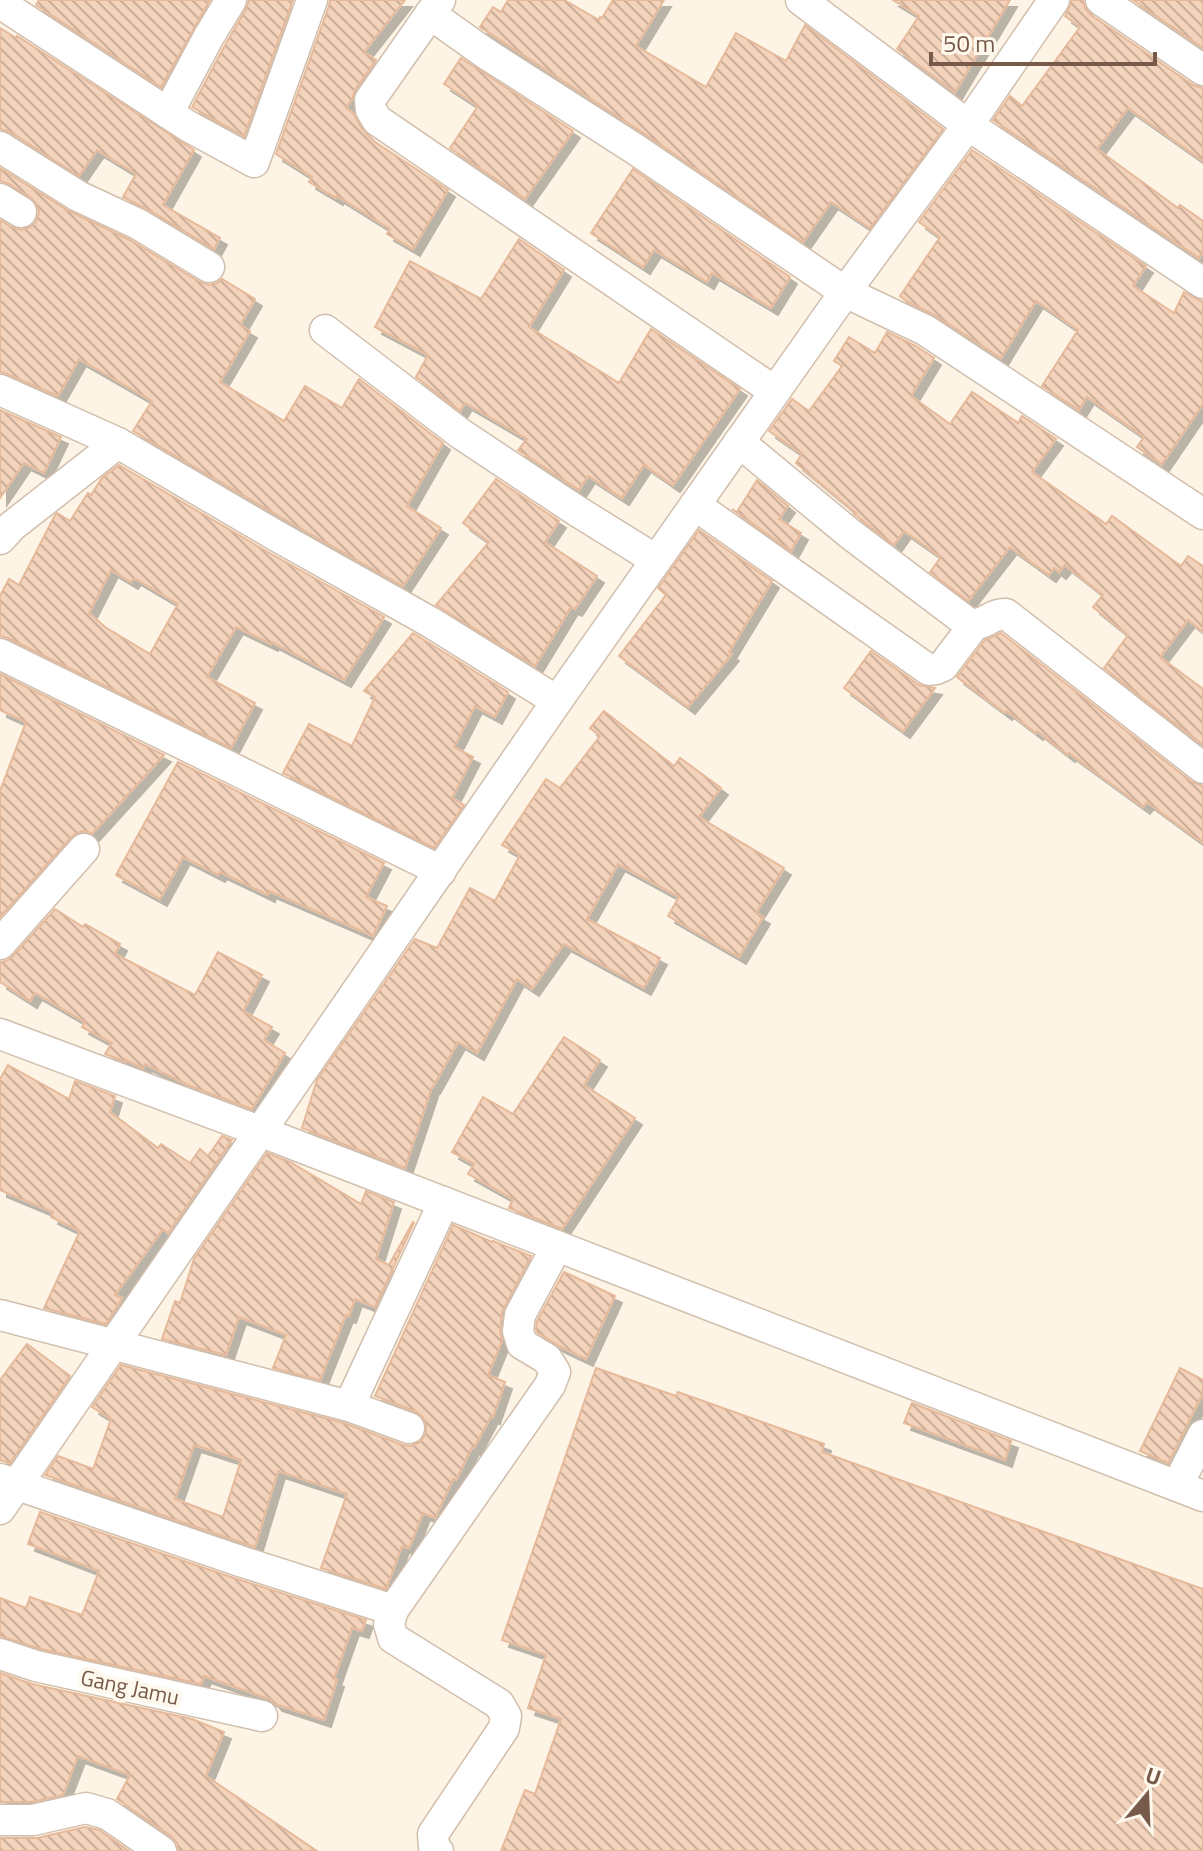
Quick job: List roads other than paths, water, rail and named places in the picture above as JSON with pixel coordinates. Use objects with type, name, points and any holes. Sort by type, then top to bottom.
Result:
[{"type":"street","points":[[168,113],[231,0]]},
{"type":"street","points":[[0,3],[188,126],[254,162],[312,0]]},
{"type":"street","points":[[801,0],[968,125],[1203,283]]},
{"type":"street","points":[[393,1610],[6,1491],[113,1346],[774,391],[968,125],[1054,0]]},
{"type":"street","points":[[1101,0],[1203,70]]},
{"type":"street","points":[[774,391],[377,120],[370,100],[435,7],[485,53],[635,149],[845,292],[925,330],[1203,514]]},
{"type":"street","points":[[0,147],[78,196],[138,224],[209,267]]},
{"type":"street","points":[[325,330],[461,434],[656,560]]},
{"type":"street","points":[[0,390],[118,443],[430,622],[557,701]]},
{"type":"street","points":[[739,442],[849,533],[968,623],[981,624],[997,613],[1006,614],[1203,768]]},
{"type":"street","points":[[0,539],[12,526],[118,443]]},
{"type":"street","points":[[695,505],[929,670],[943,666],[974,625]]},
{"type":"street","points":[[0,654],[441,871]]},
{"type":"street","points":[[0,944],[84,849]]},
{"type":"street","points":[[0,1034],[262,1132],[1190,1491],[1203,1435]]},
{"type":"street","points":[[349,1406],[444,1202]]},
{"type":"street","points":[[438,1851],[434,1847],[433,1834],[504,1728],[506,1716],[499,1704],[393,1638],[389,1624],[393,1610],[550,1385],[555,1372],[547,1359],[522,1344],[518,1331],[520,1315],[557,1246]]},
{"type":"street","points":[[0,1315],[349,1406],[409,1428]]},
{"type":"street","name":"Gang Jamu","points":[[0,1654],[36,1666],[262,1716]]},
{"type":"street","points":[[0,1820],[33,1820],[86,1808],[107,1814],[161,1851]]}]
